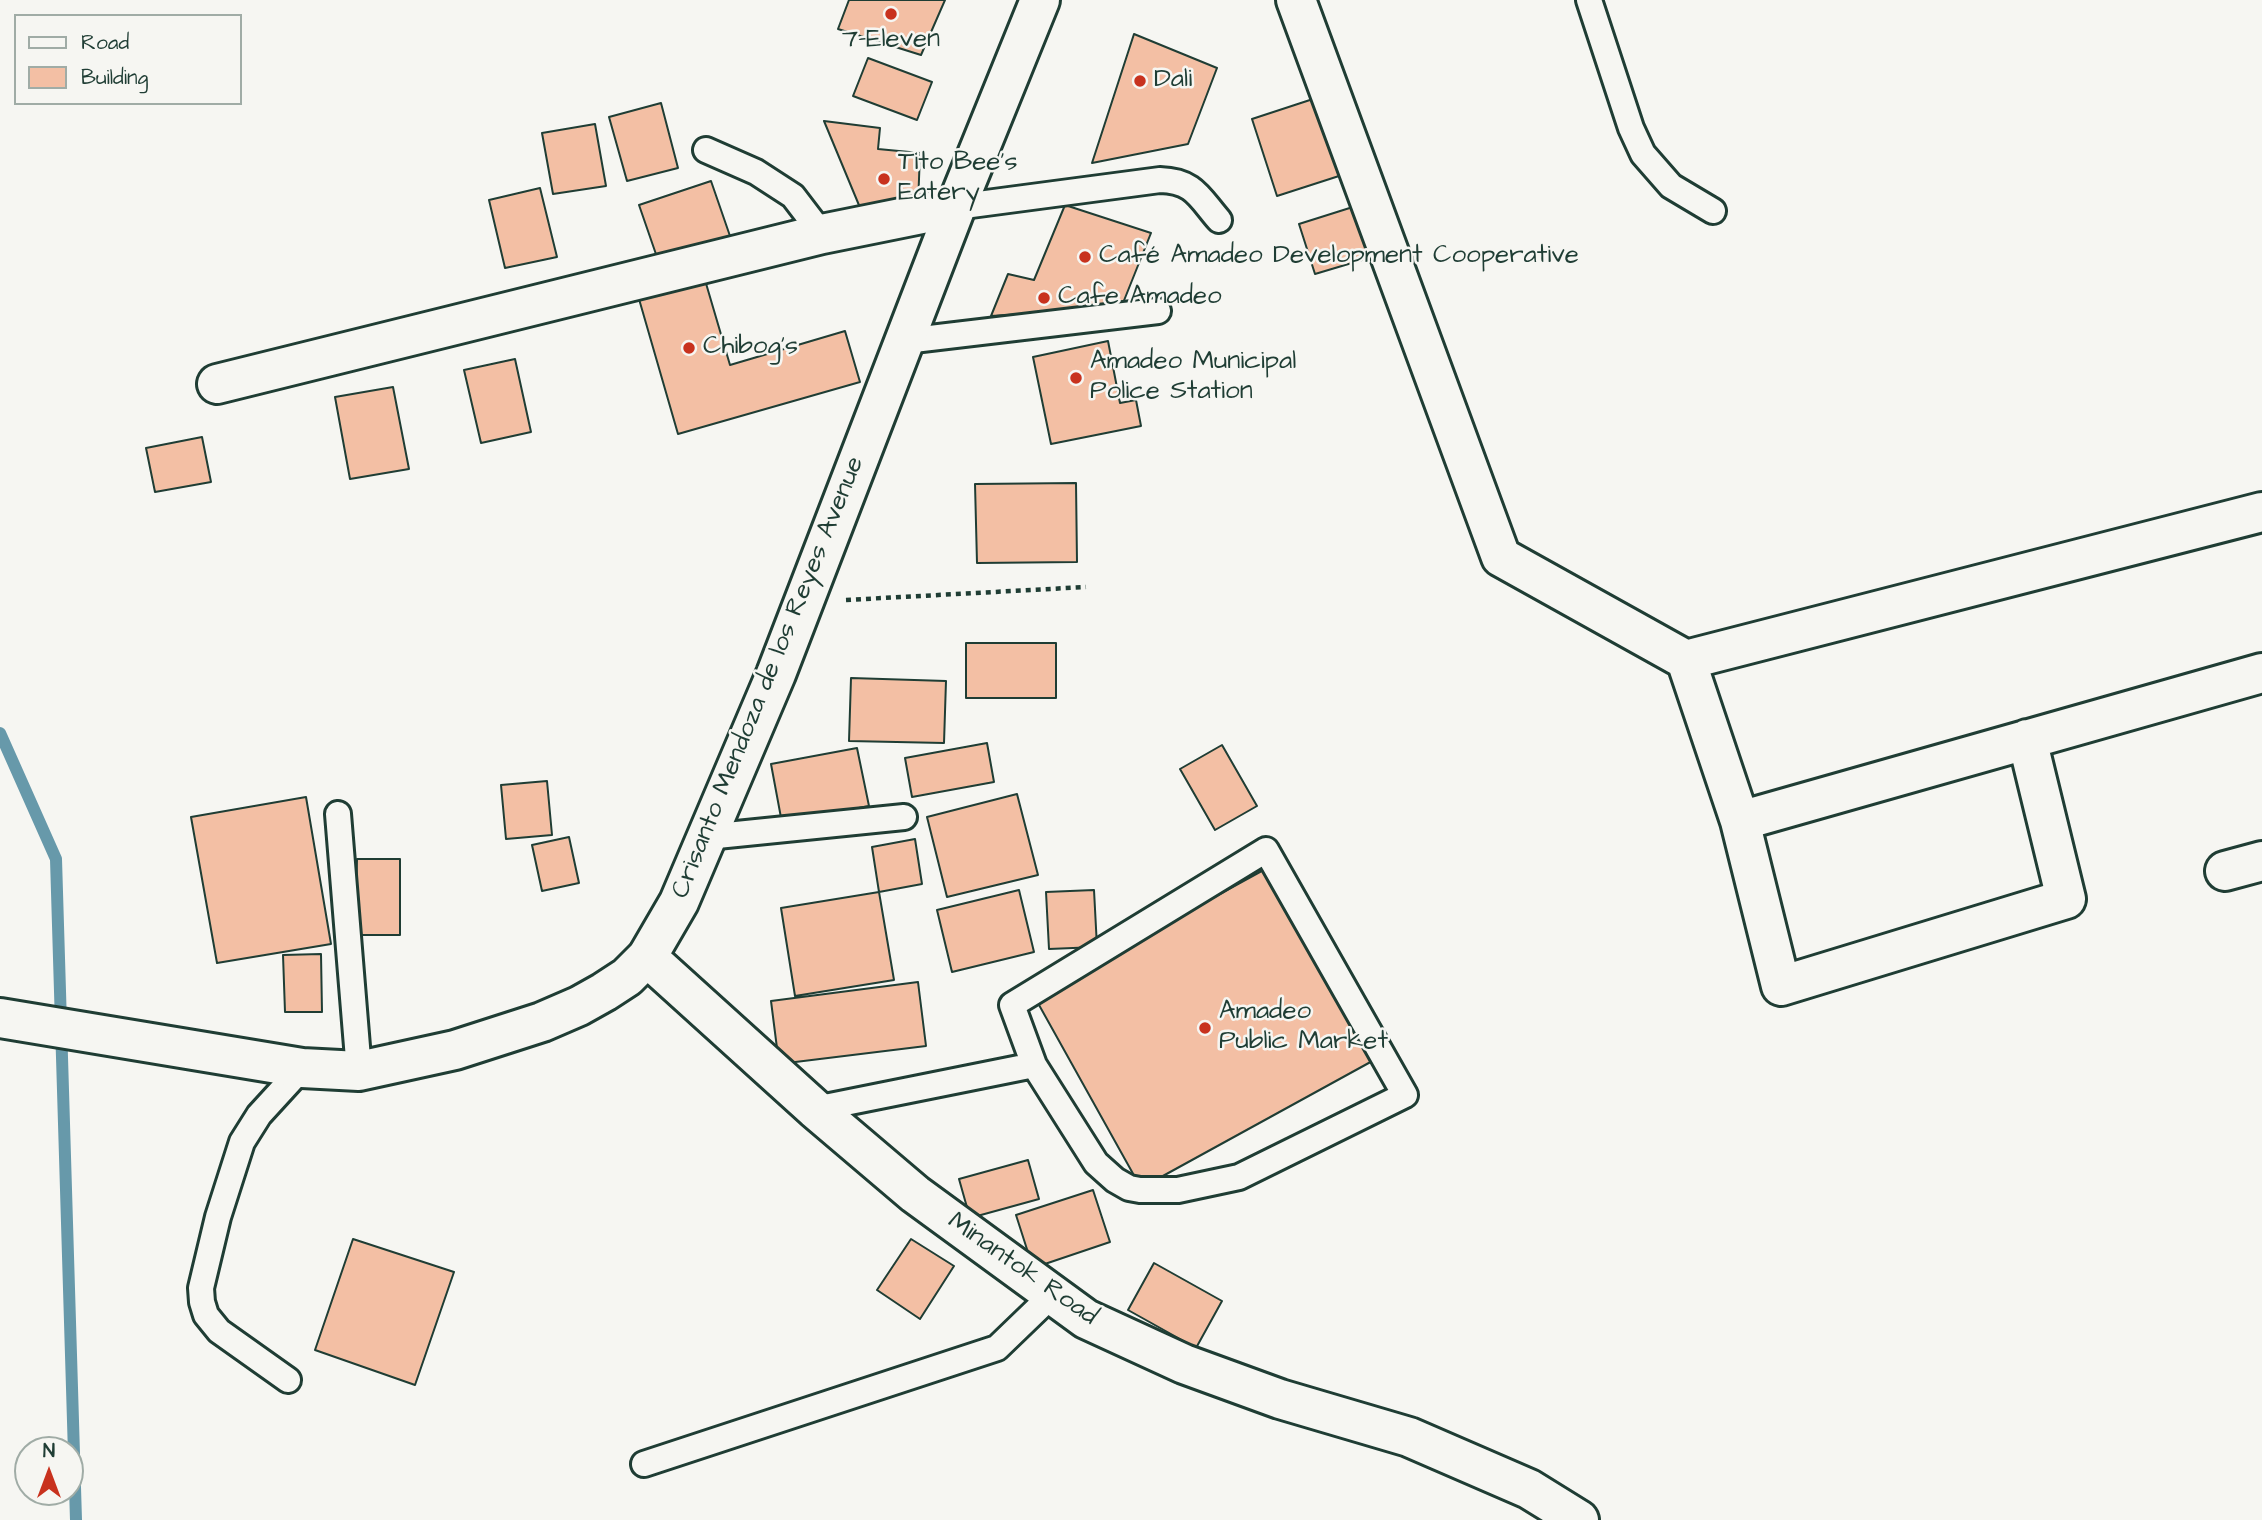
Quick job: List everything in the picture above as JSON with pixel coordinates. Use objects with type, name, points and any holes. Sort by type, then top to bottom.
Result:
[{"type":"street","name":"Crisanto Mendoza de los Reyes Avenue","points":[[0,1018],[302,1068],[359,1071],[455,1050],[542,1022],[604,992],[648,957],[679,902],[776,674],[956,207],[1040,0]]},
{"type":"street","points":[[1296,0],[1501,556],[1686,660],[1740,821],[1781,986],[2066,899],[2027,739]]},
{"type":"street","points":[[217,384],[822,234],[956,207]]},
{"type":"street","points":[[1686,660],[2262,512]]},
{"type":"street","points":[[1740,821],[2262,673]]},
{"type":"street","points":[[2225,871],[2262,860]]},
{"type":"street","name":"Minantok Road","points":[[648,957],[815,1109],[915,1194],[1086,1319],[1184,1364],[1280,1399],[1409,1437],[1529,1489],[1579,1520]]},
{"type":"lane","points":[[1589,0],[1631,128],[1643,154],[1671,186],[1713,211]]},
{"type":"lane","points":[[706,150],[756,172],[793,196],[822,234]]},
{"type":"lane","points":[[956,207],[1160,180],[1177,181],[1192,189],[1219,220]]},
{"type":"lane","points":[[905,341],[1158,311]]},
{"type":"lane","points":[[338,814],[359,1071]]},
{"type":"lane","points":[[707,836],[904,817]]},
{"type":"lane","points":[[1266,850],[1405,1094],[1239,1177],[1178,1190],[1140,1190],[1129,1188],[1115,1180],[1096,1163],[1034,1065],[1012,1005],[1266,850]]},
{"type":"lane","points":[[815,1109],[1034,1065]]},
{"type":"lane","points":[[288,1380],[219,1331],[206,1315],[201,1288],[218,1217],[242,1142],[259,1115],[302,1068]]},
{"type":"lane","points":[[644,1464],[997,1348],[1052,1294]]},
{"type":"path","points":[[804,601],[1086,587]]},
{"type":"building","name":"7-Eleven","points":[[849,0],[945,0],[921,55],[838,29]]},
{"type":"building","points":[[1134,34],[1217,68],[1188,144],[1092,163]]},
{"type":"building","points":[[868,58],[932,82],[917,120],[853,96]]},
{"type":"building","points":[[1313,99],[1339,176],[1277,196],[1252,119]]},
{"type":"building","points":[[661,103],[678,168],[627,181],[609,117]]},
{"type":"building","name":"Tito Bee's Eatery","points":[[824,121],[880,128],[878,149],[920,153],[918,205],[861,210]]},
{"type":"building","points":[[595,124],[606,186],[553,194],[542,133]]},
{"type":"building","points":[[711,181],[730,236],[658,260],[639,205]]},
{"type":"building","points":[[540,188],[557,257],[505,268],[489,200]]},
{"type":"building","points":[[1065,205],[1151,233],[1121,308],[991,316],[1008,274],[1034,280]]},
{"type":"building","points":[[1356,206],[1372,257],[1315,274],[1299,224]]},
{"type":"building","name":"Chibog's","points":[[705,280],[730,365],[845,331],[860,382],[678,434],[639,299]]},
{"type":"building","name":"Amadeo Municipal Police Station","points":[[1108,341],[1120,403],[1136,400],[1141,426],[1051,444],[1033,357]]},
{"type":"building","points":[[515,359],[531,432],[481,443],[464,370]]},
{"type":"building","points":[[393,387],[409,469],[350,479],[335,397]]},
{"type":"building","points":[[202,437],[211,482],[155,492],[146,448]]},
{"type":"building","points":[[1076,483],[1077,562],[977,563],[975,484]]},
{"type":"building","points":[[966,643],[1056,643],[1056,698],[966,698]]},
{"type":"building","points":[[851,678],[946,681],[944,743],[849,741]]},
{"type":"building","points":[[987,743],[994,782],[912,797],[905,758]]},
{"type":"building","points":[[1222,745],[1257,806],[1215,830],[1180,769]]},
{"type":"building","points":[[857,748],[869,806],[782,823],[771,764]]},
{"type":"building","points":[[547,781],[552,835],[506,839],[501,785]]},
{"type":"building","points":[[1017,794],[1038,875],[947,897],[927,817]]},
{"type":"building","points":[[306,797],[331,944],[217,963],[191,817]]},
{"type":"building","points":[[569,837],[579,883],[542,891],[532,845]]},
{"type":"building","points":[[915,839],[922,884],[879,892],[872,847]]},
{"type":"building","points":[[357,859],[400,859],[400,935],[355,935]]},
{"type":"building","name":"Amadeo Public Market","points":[[1269,867],[1376,1059],[1141,1188],[1034,996]]},
{"type":"building","points":[[1019,890],[1034,952],[952,972],[937,910]]},
{"type":"building","points":[[1094,890],[1097,947],[1049,949],[1046,892]]},
{"type":"building","points":[[879,892],[894,980],[795,996],[781,908]]},
{"type":"building","points":[[321,954],[322,1012],[285,1012],[283,955]]},
{"type":"building","points":[[918,982],[926,1046],[779,1064],[771,1001]]},
{"type":"building","points":[[1028,1160],[1039,1199],[970,1218],[959,1179]]},
{"type":"building","points":[[1093,1190],[1110,1242],[1033,1268],[1016,1215]]},
{"type":"building","points":[[353,1239],[454,1272],[415,1385],[315,1350]]},
{"type":"building","points":[[911,1239],[954,1266],[920,1319],[877,1290]]},
{"type":"building","points":[[1154,1263],[1222,1301],[1196,1348],[1128,1310]]},
{"type":"waterway","points":[[0,733],[56,859],[76,1520]]},
{"type":"place","name":"7-Eleven","points":[[891,14]]},
{"type":"place","name":"Dali","points":[[1140,81]]},
{"type":"place","name":"Tito Bee's Eatery","points":[[884,179]]},
{"type":"place","name":"Café Amadeo Development Cooperative","points":[[1085,257]]},
{"type":"place","name":"Cafe Amadeo","points":[[1044,298]]},
{"type":"place","name":"Chibog's","points":[[689,348]]},
{"type":"place","name":"Amadeo Municipal Police Station","points":[[1076,378]]},
{"type":"place","name":"Amadeo Public Market","points":[[1205,1028]]}]
